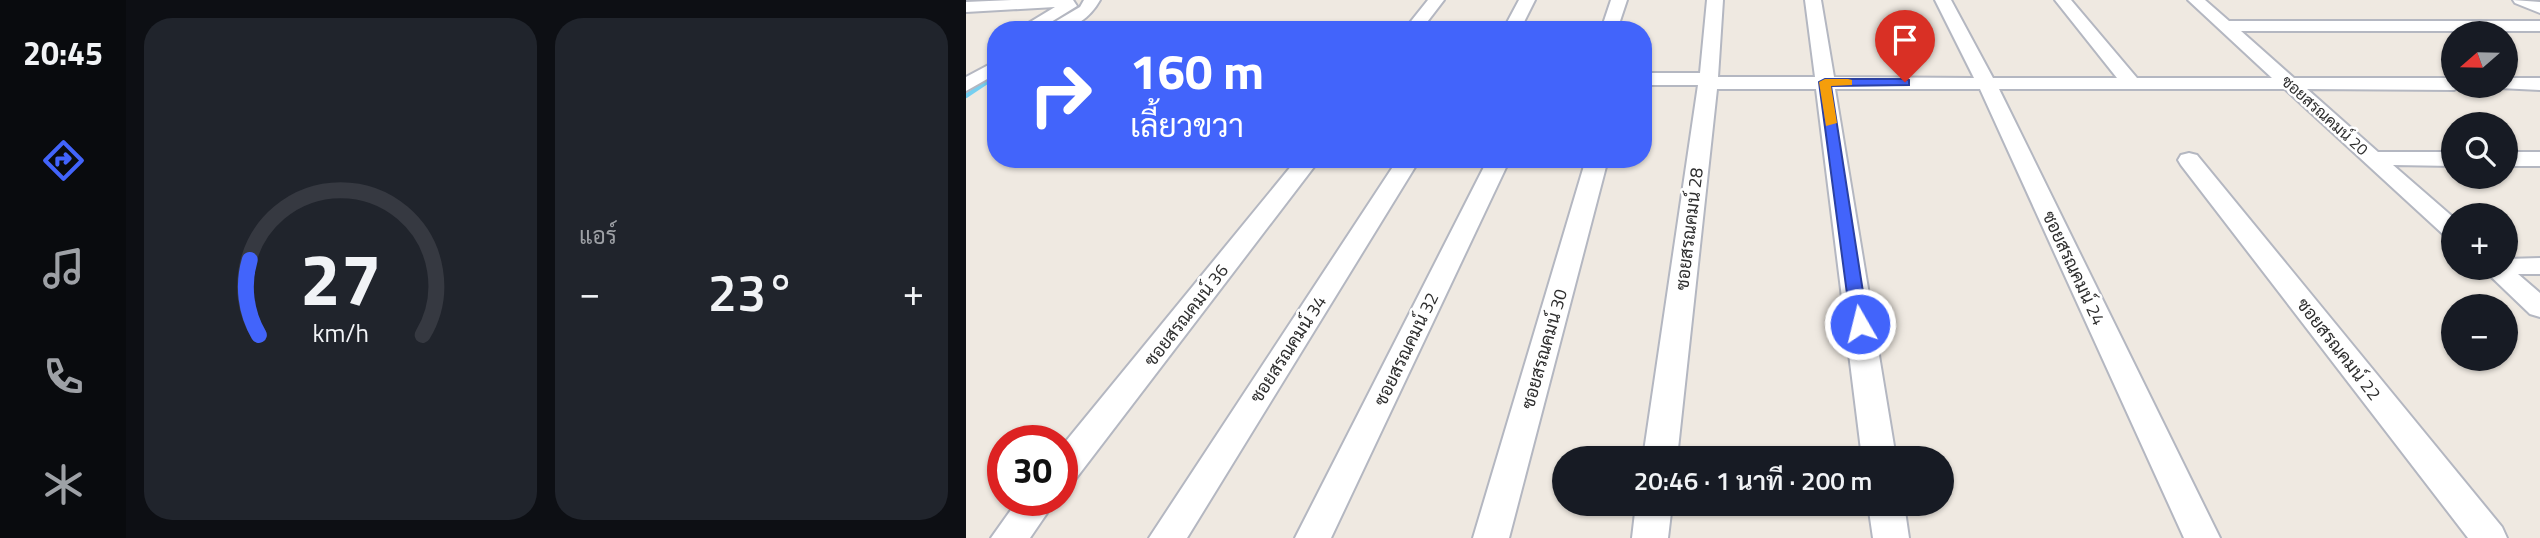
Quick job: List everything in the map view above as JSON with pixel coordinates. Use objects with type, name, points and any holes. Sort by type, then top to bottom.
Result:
[{"type":"street","points":[[966,7],[1076,4],[1104,0]]},
{"type":"street","points":[[1419,21],[1436,0]]},
{"type":"street","points":[[1516,21],[1527,0]]},
{"type":"street","points":[[1612,21],[1619,0]]},
{"type":"street","name":"ซอยสรณคมน์ 28","points":[[1662,446],[1708,81],[1715,0]]},
{"type":"street","points":[[1813,0],[1877,446]]},
{"type":"street","name":"ซอยสรณคมน์ 24","points":[[1943,0],[1986,82],[2202,538]]},
{"type":"street","points":[[2063,0],[2130,82]]},
{"type":"street","name":"ซอยสรณคมน์ 20","points":[[2196,0],[2441,219]]},
{"type":"street","points":[[2521,0],[2540,8]]},
{"type":"street","points":[[1043,21],[1076,4]]},
{"type":"street","points":[[1062,21],[1076,4]]},
{"type":"street","points":[[2224,26],[2540,26]]},
{"type":"street","points":[[966,65],[987,52]]},
{"type":"street","points":[[966,85],[987,72]]},
{"type":"street","points":[[1652,79],[2441,84]]},
{"type":"street","points":[[2518,84],[2540,84]]},
{"type":"street","points":[[2373,159],[2441,159]]},
{"type":"street","points":[[2518,159],[2540,159]]},
{"type":"street","name":"ซอยสรณคมน์ 22","points":[[2189,160],[2489,538]]},
{"type":"street","name":"ซอยสรณคมน์ 36","points":[[1078,451],[1302,168]]},
{"type":"street","name":"ซอยสรณคมน์ 34","points":[[1167,538],[1403,168]]},
{"type":"street","name":"ซอยสรณคมน์ 32","points":[[1313,538],[1495,168]]},
{"type":"street","name":"ซอยสรณคมน์ 30","points":[[1491,538],[1595,168]]},
{"type":"street","points":[[2518,267],[2540,266]]},
{"type":"street","points":[[2508,280],[2540,308]]},
{"type":"street","points":[[1009,538],[1026,516]]},
{"type":"street","points":[[1650,538],[1653,516]]},
{"type":"street","points":[[1888,516],[1891,538]]},
{"type":"waterway","points":[[966,96],[987,82]]},
{"type":"slow traffic","points":[[1831,123],[1825,82],[1848,82]]},
{"type":"route","points":[[1860,324],[1825,82],[1905,82]]}]
